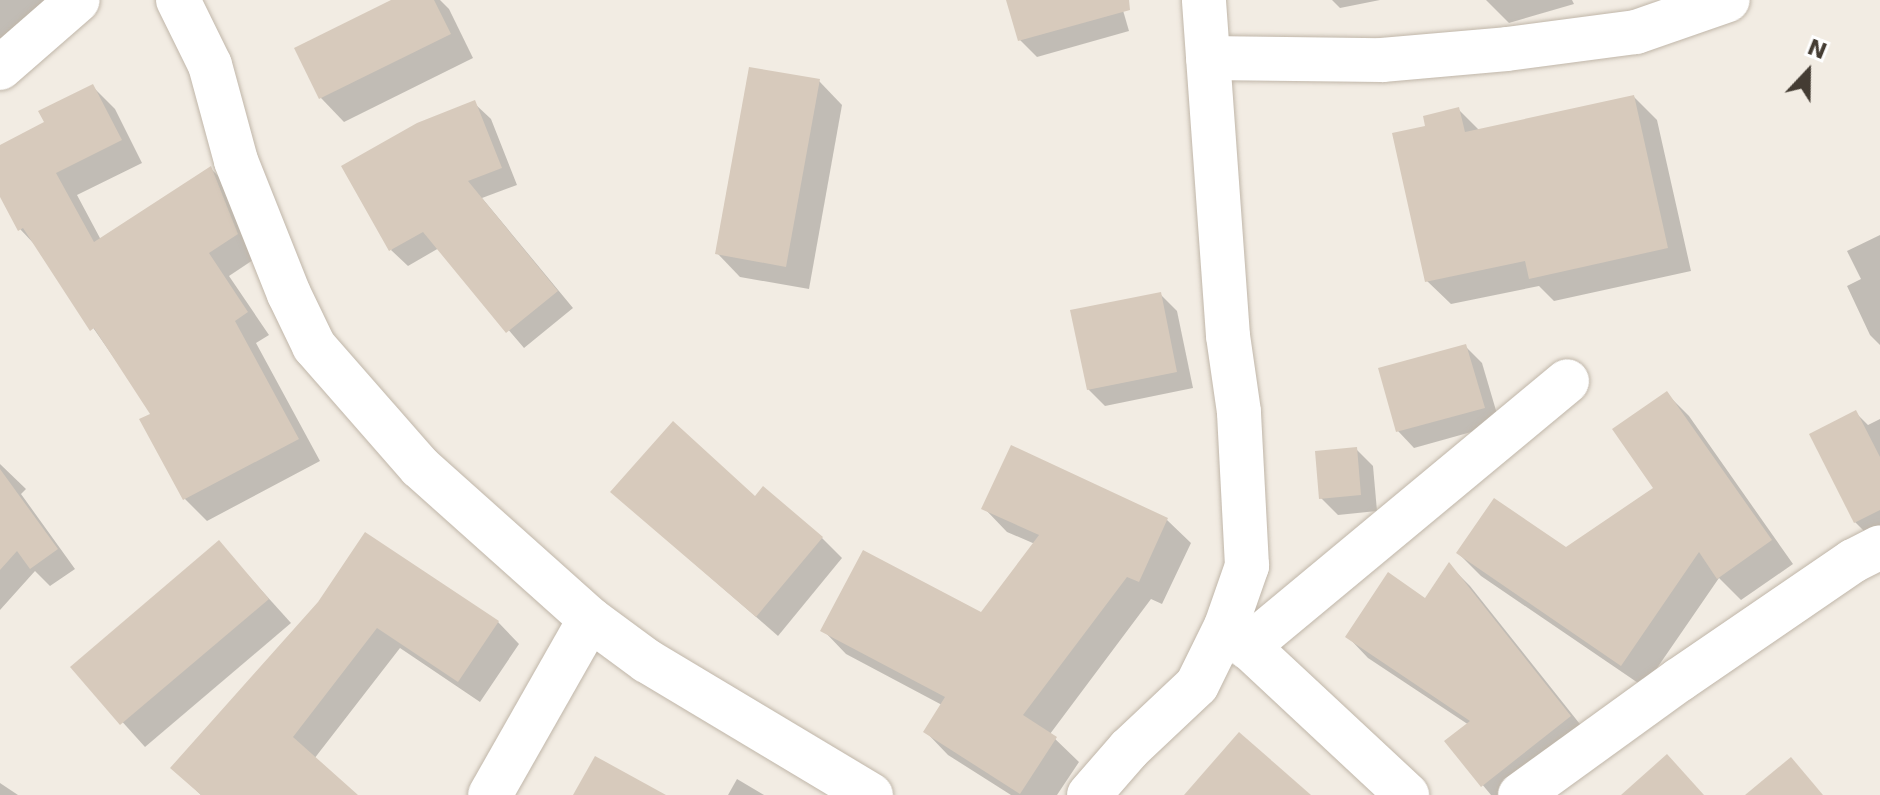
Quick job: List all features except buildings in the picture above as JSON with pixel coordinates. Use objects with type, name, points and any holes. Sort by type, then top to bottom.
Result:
[{"type":"street","points":[[0,68],[78,0]]},
{"type":"street","points":[[178,0],[210,65],[236,161],[289,294],[314,346],[420,467],[590,619],[647,661],[871,795]]},
{"type":"street","points":[[1204,0],[1228,336],[1239,412],[1247,566],[1237,636]]},
{"type":"street","points":[[1208,58],[1382,60],[1507,49],[1636,32],[1728,0]]},
{"type":"street","points":[[1089,795],[1129,749],[1197,685],[1237,636],[1567,381]]},
{"type":"street","points":[[1520,795],[1691,671],[1853,561],[1880,547]]},
{"type":"street","points":[[490,795],[590,619]]},
{"type":"street","points":[[1237,636],[1407,795]]}]
